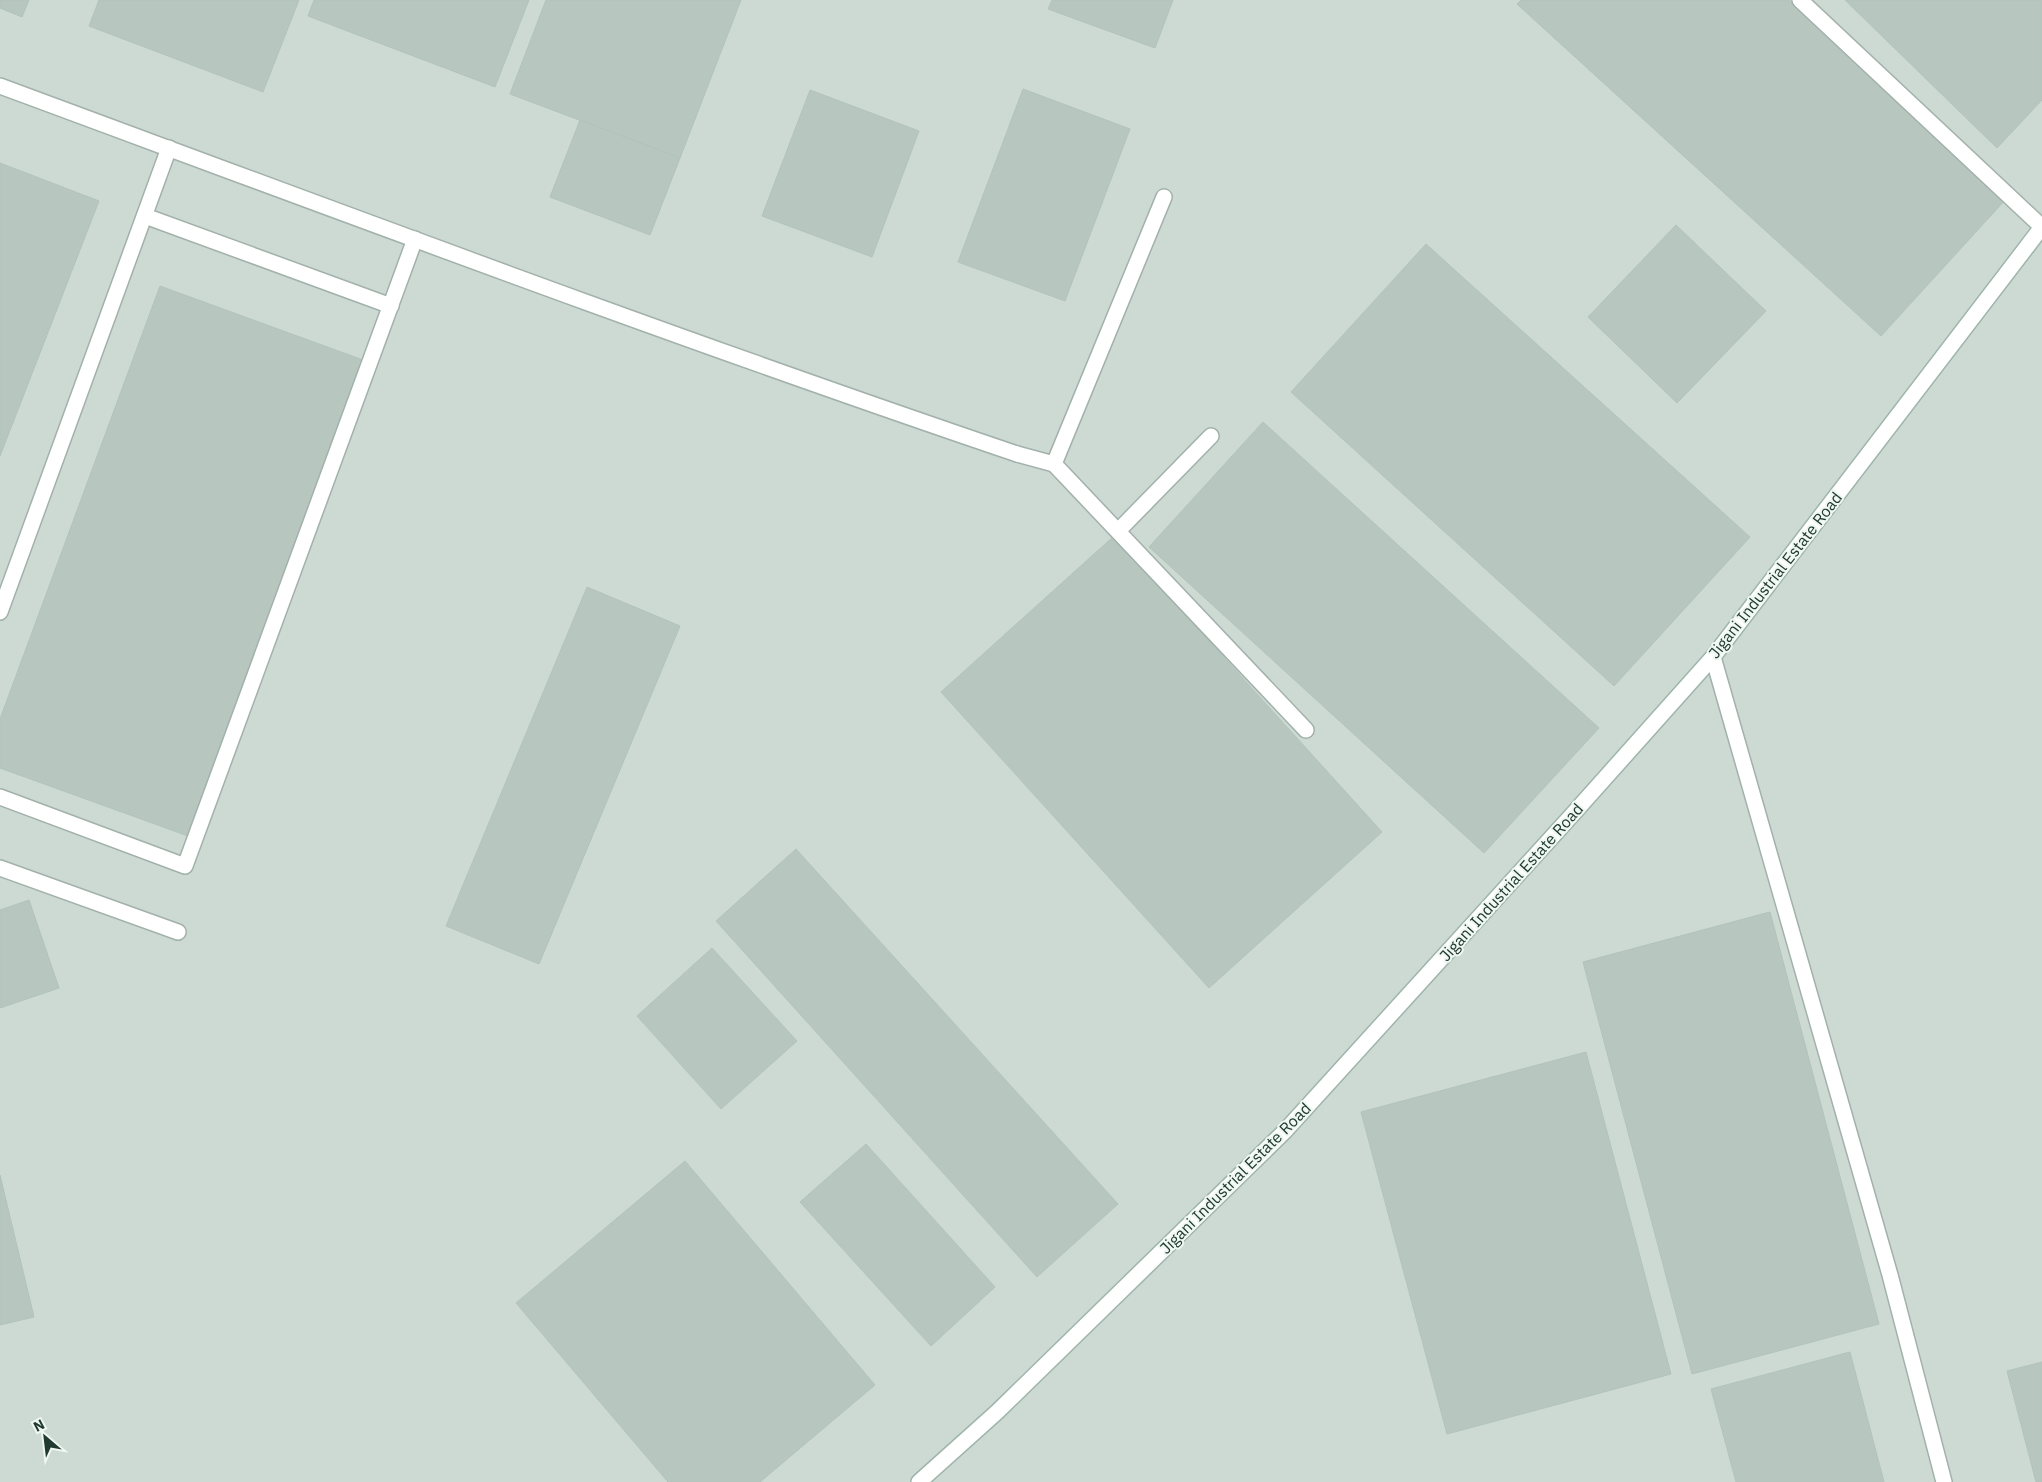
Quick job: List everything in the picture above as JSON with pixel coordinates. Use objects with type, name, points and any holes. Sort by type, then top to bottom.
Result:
[{"type":"street","points":[[1800,0],[2042,227]]},
{"type":"street","points":[[0,86],[833,392],[1017,454],[1054,464],[1306,730]]},
{"type":"street","points":[[0,612],[169,148]]},
{"type":"street","points":[[1054,464],[1164,198]]},
{"type":"street","points":[[145,216],[390,306]]},
{"type":"street","name":"Jigani Industrial Estate Road","points":[[919,1482],[997,1412],[1285,1131],[1713,657],[2042,227]]},
{"type":"street","points":[[0,797],[185,866],[415,239]]},
{"type":"street","points":[[1118,531],[1211,436]]},
{"type":"street","points":[[1713,657],[1890,1275],[1944,1482]]},
{"type":"street","points":[[0,868],[178,932]]},
{"type":"shaded area","points":[[0,0],[2042,0],[2042,1482],[0,1482]]},
{"type":"building","points":[[0,0],[29,0],[22,17],[0,8]]},
{"type":"building","points":[[99,0],[299,0],[263,92],[89,26]]},
{"type":"building","points":[[314,0],[529,0],[495,87],[308,16]]},
{"type":"building","points":[[546,0],[741,0],[680,158],[510,94]]},
{"type":"building","points":[[1052,0],[1173,0],[1155,48],[1048,9]]},
{"type":"building","points":[[1521,0],[1789,0],[2006,199],[1881,336],[1517,4]]},
{"type":"building","points":[[1845,0],[2042,0],[2042,100],[1997,148]]},
{"type":"building","points":[[1023,89],[1130,129],[1065,301],[958,262]]},
{"type":"building","points":[[810,90],[919,131],[872,257],[762,216]]},
{"type":"building","points":[[580,120],[680,158],[650,235],[550,197]]},
{"type":"building","points":[[0,163],[99,201],[0,456]]},
{"type":"building","points":[[1676,225],[1766,311],[1677,403],[1588,317]]},
{"type":"building","points":[[1426,244],[1750,537],[1614,686],[1291,392]]},
{"type":"building","points":[[160,286],[363,360],[188,836],[0,768],[0,719]]},
{"type":"building","points":[[1263,422],[1599,728],[1484,853],[1149,547]]},
{"type":"building","points":[[1114,536],[1382,832],[1209,988],[941,692]]},
{"type":"building","points":[[587,587],[680,626],[539,964],[446,926]]},
{"type":"building","points":[[796,849],[1118,1204],[1037,1277],[716,921]]},
{"type":"building","points":[[29,900],[59,988],[0,1008],[0,910]]},
{"type":"building","points":[[1770,912],[1879,1324],[1692,1374],[1583,962]]},
{"type":"building","points":[[712,948],[797,1041],[721,1109],[637,1016]]},
{"type":"building","points":[[1586,1052],[1671,1374],[1447,1434],[1361,1112]]},
{"type":"building","points":[[866,1144],[995,1287],[931,1346],[800,1202]]},
{"type":"building","points":[[685,1161],[875,1385],[760,1482],[668,1482],[516,1303]]},
{"type":"building","points":[[0,1175],[34,1317],[0,1325]]},
{"type":"building","points":[[1850,1352],[1884,1482],[1736,1482],[1711,1389]]},
{"type":"building","points":[[2042,1362],[2042,1482],[2036,1482],[2007,1371]]}]
